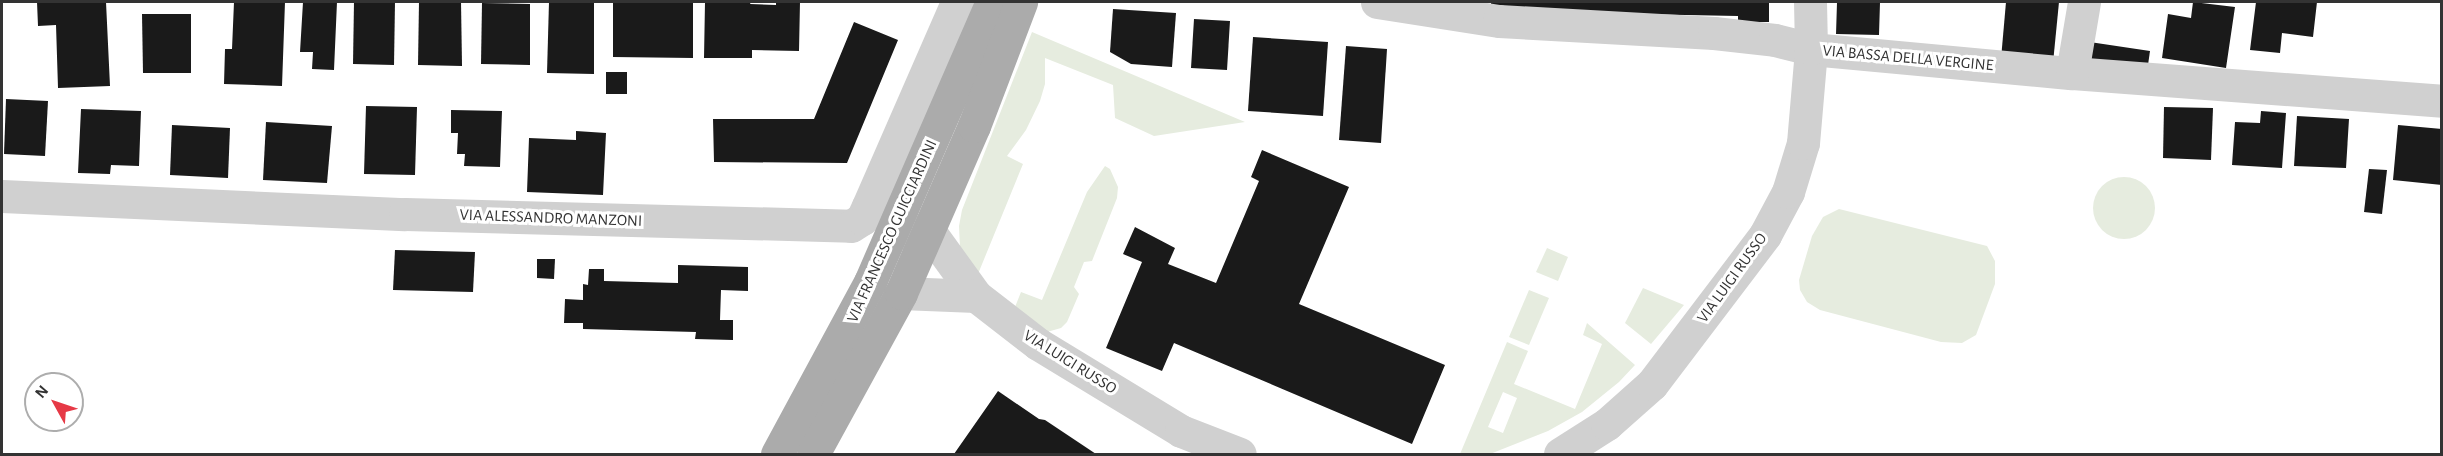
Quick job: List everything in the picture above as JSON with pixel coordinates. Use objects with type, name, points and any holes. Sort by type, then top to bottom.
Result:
[{"type":"main road","name":"VIA FRANCESCO GUICCIARDINI","points":[[777,454],[845,334],[893,233],[992,2]]},
{"type":"main road","name":"VIA FRANCESCO GUICCIARDINI","points":[[813,454],[901,293],[974,126],[1021,2]]},
{"type":"street","name":"VIA ALESSANDRO MANZONI","points":[[2,196],[417,214],[851,226],[865,213],[957,2]]},
{"type":"street","name":"VIA BASSA DELLA VERGINE","points":[[1377,2],[1714,33],[1775,40],[1811,49],[2072,73],[2442,101]]},
{"type":"street","name":"VIA LUIGI RUSSO","points":[[1560,454],[1607,424],[1652,384],[1765,235],[1788,192],[1803,143],[1811,49],[1810,2]]},
{"type":"street","points":[[2072,73],[2084,2]]},
{"type":"street","points":[[893,233],[929,231]]},
{"type":"street","name":"VIA LUIGI RUSSO","points":[[929,231],[976,296],[1038,344],[1182,431],[1240,454]]},
{"type":"street","points":[[901,293],[976,296]]},
{"type":"shaded area","points":[[1032,32],[1245,122],[1154,136],[1115,118],[1113,85],[1045,58],[1045,84],[1040,101],[1026,130],[1007,156],[1023,164],[978,274],[960,248],[959,226],[962,210]]},
{"type":"shaded area","points":[[1105,166],[1110,169],[1118,187],[1117,198],[1092,261],[1084,262],[1074,287],[1079,294],[1067,322],[1061,328],[1047,332],[1015,307],[1021,292],[1042,300],[1087,192]]},
{"type":"shaded area","points":[[2124,177],[2136,179],[2146,186],[2153,196],[2155,208],[2153,220],[2146,230],[2136,237],[2124,239],[2112,237],[2102,230],[2095,220],[2093,208],[2095,196],[2102,186],[2112,179]]},
{"type":"shaded area","points":[[1839,209],[1987,246],[1995,261],[1995,284],[1976,335],[1962,343],[1941,342],[1820,310],[1807,302],[1800,290],[1799,280],[1812,236],[1823,217]]},
{"type":"shaded area","points":[[1547,248],[1568,257],[1558,281],[1536,272]]},
{"type":"shaded area","points":[[1643,288],[1684,305],[1651,344],[1625,323]]},
{"type":"shaded area","points":[[1529,290],[1549,298],[1529,345],[1509,337]]},
{"type":"shaded area","points":[[1587,323],[1635,365],[1619,382],[1582,412],[1548,431],[1490,454],[1460,454],[1507,342],[1528,351],[1514,384],[1575,409],[1602,344],[1583,335]],"holes":[[[1503,392],[1517,398],[1503,433],[1488,427]]]},
{"type":"building","points":[[37,2],[106,2],[110,86],[58,88],[56,25],[38,26]]},
{"type":"building","points":[[234,2],[285,2],[282,86],[224,84],[225,49],[232,49]]},
{"type":"building","points":[[303,2],[337,2],[334,70],[312,69],[313,52],[300,52]]},
{"type":"building","points":[[354,2],[395,2],[394,65],[353,64]]},
{"type":"building","points":[[419,2],[461,2],[462,66],[418,65]]},
{"type":"building","points":[[549,2],[594,2],[594,74],[547,73]]},
{"type":"building","points":[[613,2],[693,2],[693,58],[613,57]]},
{"type":"building","points":[[705,2],[751,2],[750,4],[776,5],[776,2],[800,2],[799,51],[752,50],[752,58],[704,58]]},
{"type":"building","points":[[1491,2],[1769,2],[1769,22],[1738,22],[1738,16],[1529,12],[1491,15]]},
{"type":"building","points":[[1837,2],[1880,2],[1879,35],[1836,34]]},
{"type":"building","points":[[2006,2],[2059,2],[2053,63],[2001,59]]},
{"type":"building","points":[[2193,2],[2235,7],[2226,68],[2162,58],[2168,14],[2191,18]]},
{"type":"building","points":[[2256,2],[2317,2],[2313,37],[2282,33],[2280,53],[2250,50]]},
{"type":"building","points":[[482,3],[530,4],[530,65],[481,64]]},
{"type":"building","points":[[1113,9],[1176,13],[1172,67],[1131,64],[1110,52]]},
{"type":"building","points":[[142,14],[191,14],[191,73],[143,73]]},
{"type":"building","points":[[1194,19],[1230,21],[1227,70],[1191,68]]},
{"type":"building","points":[[854,22],[898,40],[847,163],[714,162],[713,119],[814,119]]},
{"type":"building","points":[[1253,37],[1328,42],[1323,116],[1248,111]]},
{"type":"building","points":[[2083,41],[2150,51],[2147,72],[2080,61]]},
{"type":"building","points":[[1346,46],[1387,49],[1381,143],[1339,140]]},
{"type":"building","points":[[606,72],[627,72],[627,94],[606,94]]},
{"type":"building","points":[[6,99],[48,101],[45,156],[4,154]]},
{"type":"building","points":[[366,106],[417,107],[415,175],[364,174]]},
{"type":"building","points":[[2164,107],[2213,108],[2211,160],[2163,158]]},
{"type":"building","points":[[81,109],[141,111],[139,166],[111,165],[110,174],[78,173]]},
{"type":"building","points":[[451,110],[502,111],[500,167],[464,166],[465,154],[457,154],[458,133],[451,133]]},
{"type":"building","points":[[2261,111],[2286,113],[2282,168],[2232,165],[2235,122],[2260,123]]},
{"type":"building","points":[[2297,116],[2349,119],[2346,168],[2294,166]]},
{"type":"building","points":[[266,122],[332,126],[327,183],[263,180]]},
{"type":"building","points":[[172,125],[230,128],[228,178],[170,175]]},
{"type":"building","points":[[2398,125],[2442,129],[2442,185],[2393,180]]},
{"type":"building","points":[[576,131],[606,133],[603,195],[527,192],[529,138],[576,140]]},
{"type":"building","points":[[1262,150],[1349,187],[1299,304],[1445,365],[1412,444],[1174,343],[1162,371],[1106,348],[1142,262],[1123,254],[1135,227],[1175,248],[1168,264],[1216,283],[1259,181],[1251,177]]},
{"type":"building","points":[[2369,169],[2387,170],[2382,214],[2364,212]]},
{"type":"building","points":[[395,250],[475,252],[473,292],[393,290]]},
{"type":"building","points":[[537,259],[555,259],[554,279],[537,278]]},
{"type":"building","points":[[678,265],[748,267],[748,291],[721,290],[720,320],[733,320],[733,340],[695,339],[696,332],[583,329],[583,323],[564,323],[565,299],[583,300],[583,284],[588,285],[589,269],[604,269],[604,281],[678,283]]},
{"type":"building","points":[[998,391],[1039,419],[1045,420],[1096,454],[954,454]]}]
